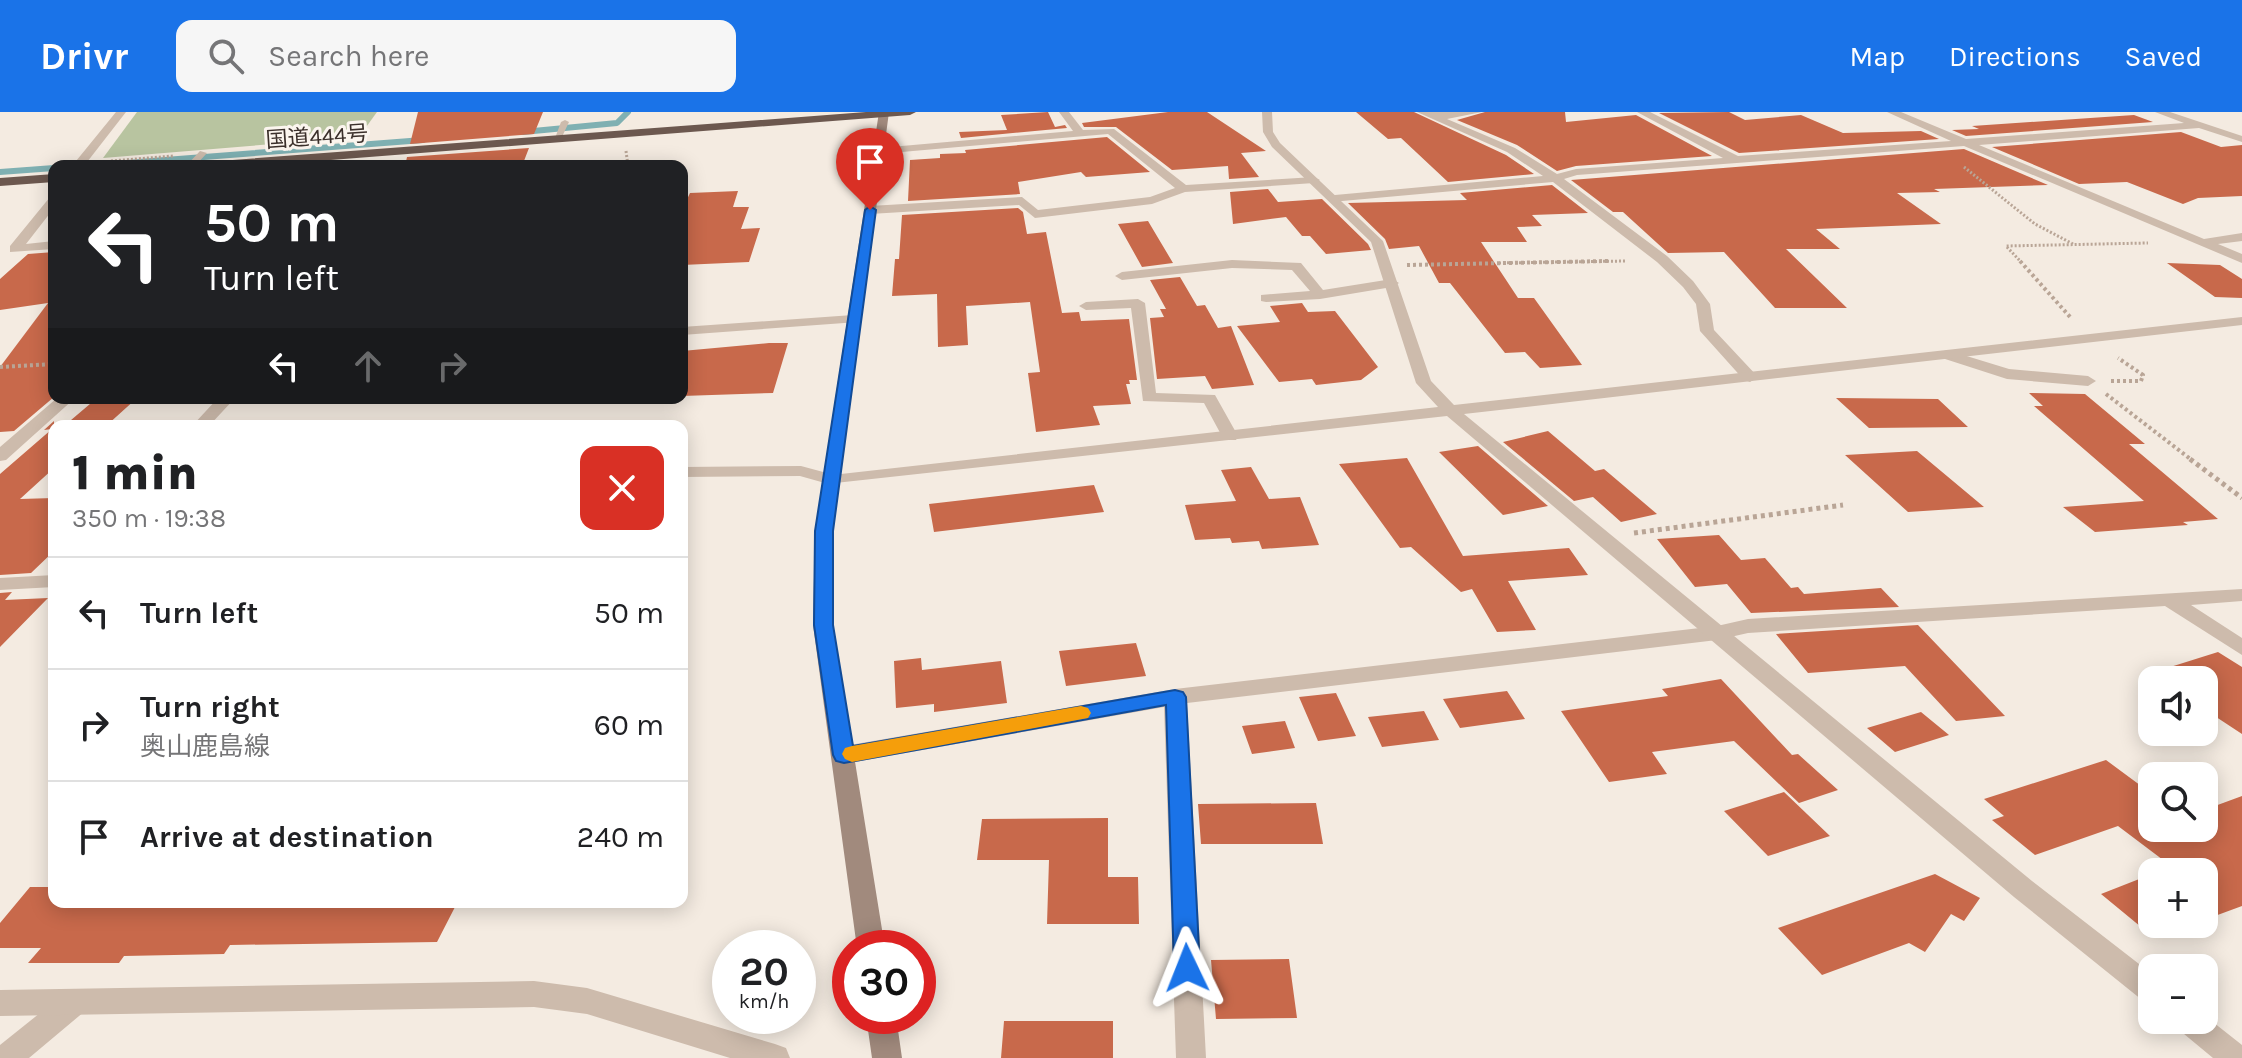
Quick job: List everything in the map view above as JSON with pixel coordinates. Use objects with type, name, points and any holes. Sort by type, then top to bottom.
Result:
[{"type":"highway","name":"国道444号","points":[[351,160],[562,130],[910,112]]},
{"type":"highway","points":[[0,182],[48,178]]},
{"type":"main road","points":[[868,930],[823,625],[824,531],[884,113]]},
{"type":"main road","points":[[884,1034],[887,1058]]},
{"type":"street","points":[[83,160],[121,112]]},
{"type":"street","points":[[1064,112],[1080,133]]},
{"type":"street","points":[[1267,112],[1268,132],[1276,145],[1377,241],[1406,337],[1424,383],[1451,411],[2023,889],[2138,980]]},
{"type":"street","points":[[1427,115],[1477,112]]},
{"type":"street","points":[[1642,112],[1734,159]]},
{"type":"street","points":[[1892,112],[2242,259]]},
{"type":"street","points":[[2160,112],[2242,139]]},
{"type":"street","points":[[1427,115],[1511,150],[1555,178],[1662,259],[1703,304],[1707,331],[1750,377]]},
{"type":"street","points":[[1335,199],[1555,178],[1576,172],[1929,143],[2200,125]]},
{"type":"street","points":[[879,151],[1110,131],[1183,189]]},
{"type":"street","points":[[870,210],[1022,201],[1035,214],[1152,200],[1183,189],[1314,180]]},
{"type":"street","points":[[48,208],[15,249],[48,246]]},
{"type":"street","points":[[2204,242],[2242,237]]},
{"type":"street","points":[[1122,276],[1232,264],[1296,266],[1320,295]]},
{"type":"street","points":[[1266,298],[1320,295],[1389,274]]},
{"type":"street","points":[[1086,306],[1138,303],[1149,398],[1209,398],[1230,436]]},
{"type":"street","points":[[688,331],[853,319]]},
{"type":"street","points":[[688,472],[801,471],[832,480],[2242,321]]},
{"type":"street","points":[[1947,355],[2007,374],[2088,381]]},
{"type":"street","points":[[0,456],[60,404]]},
{"type":"street","points":[[206,420],[221,404]]},
{"type":"street","points":[[0,584],[48,580]]},
{"type":"street","points":[[844,755],[1175,697],[1717,633],[1748,626],[2242,595]]},
{"type":"street","points":[[2168,599],[2242,648]]},
{"type":"street","points":[[1175,697],[1191,1058]]},
{"type":"street","points":[[0,1003],[534,994],[587,1001],[775,1058]]},
{"type":"street","points":[[7,1058],[75,1002]]},
{"type":"street","points":[[2206,1034],[2236,1058]]},
{"type":"path","points":[[1929,143],[1995,189],[2035,224],[2073,245]]},
{"type":"path","points":[[1389,274],[1662,259]]},
{"type":"path","points":[[0,367],[48,364]]},
{"type":"path","points":[[1602,537],[1843,505]]},
{"type":"green space","points":[[137,112],[377,112],[359,137],[103,158]]},
{"type":"building","points":[[418,112],[543,112],[534,134],[410,144]]},
{"type":"building","points":[[1048,112],[1055,127],[1065,125],[1067,128],[961,138],[959,132],[1007,130],[1001,115]]},
{"type":"building","points":[[1168,112],[1207,112],[1266,151],[1241,153],[1259,177],[1229,179],[1228,166],[1172,170],[1116,127],[1084,127],[1082,123]]},
{"type":"building","points":[[1356,112],[1414,112],[1506,155],[1534,174],[1448,182],[1401,138],[1388,139]]},
{"type":"building","points":[[1485,112],[1565,112],[1566,122],[1636,115],[1712,156],[1576,166],[1557,171],[1517,145],[1457,120]]},
{"type":"building","points":[[1729,112],[1745,120],[1801,115],[1843,133],[1921,131],[1939,139],[1739,153],[1659,113]]},
{"type":"building","points":[[2134,115],[2153,122],[1966,136],[1952,130],[1979,129],[1972,126]]},
{"type":"building","points":[[2181,132],[2221,147],[2242,145],[2242,196],[2198,198],[2183,204],[2127,182],[2079,184],[1992,147]]},
{"type":"building","points":[[1107,137],[1150,172],[1086,177],[1081,172],[1018,182],[1020,194],[908,201],[910,160],[940,158],[940,154],[966,153],[965,150]]},
{"type":"building","points":[[529,148],[524,160],[406,160],[407,157]]},
{"type":"building","points":[[1964,149],[2048,185],[1897,193],[1941,224],[1816,229],[1840,249],[1786,249],[1847,308],[1775,308],[1724,252],[1668,253],[1623,212],[1613,212],[1571,180]]},
{"type":"building","points":[[1552,185],[1588,213],[1532,215],[1542,226],[1517,227],[1527,242],[1481,242],[1518,298],[1534,298],[1582,365],[1540,368],[1525,352],[1505,353],[1450,283],[1439,283],[1419,246],[1389,249],[1385,239],[1348,203],[1467,200],[1460,193]]},
{"type":"building","points":[[1268,189],[1278,202],[1322,199],[1371,250],[1326,254],[1310,236],[1302,236],[1286,217],[1233,224],[1230,192]]},
{"type":"building","points":[[738,191],[733,207],[749,207],[741,229],[760,228],[749,262],[688,265],[690,193]]},
{"type":"building","points":[[1018,208],[1023,212],[1027,234],[1046,232],[1062,313],[1079,312],[1081,321],[1129,319],[1137,380],[1129,380],[1130,384],[1126,384],[1131,404],[1093,406],[1100,425],[1036,432],[1028,373],[1040,372],[1030,302],[966,306],[968,345],[938,347],[937,294],[892,296],[895,259],[899,259],[902,215]]},
{"type":"building","points":[[1148,221],[1173,263],[1142,267],[1118,224]]},
{"type":"building","points":[[48,252],[48,303],[0,310],[0,279],[28,254]]},
{"type":"building","points":[[2167,263],[2220,265],[2242,279],[2242,298],[2215,297]]},
{"type":"building","points":[[1180,277],[1197,306],[1205,305],[1218,328],[1231,326],[1254,385],[1212,389],[1205,376],[1157,379],[1150,318],[1164,317],[1160,309],[1166,309],[1150,280]]},
{"type":"building","points":[[48,303],[48,402],[14,431],[0,432],[0,367]]},
{"type":"building","points":[[1302,303],[1308,312],[1335,311],[1378,367],[1361,380],[1316,385],[1312,379],[1279,382],[1237,326],[1280,322],[1270,306]]},
{"type":"building","points":[[788,343],[773,393],[688,396],[688,350]]},
{"type":"building","points":[[2029,393],[2085,394],[2145,444],[2129,444],[2218,519],[2183,522],[2188,525],[2095,532],[2063,507],[2144,501],[2034,406],[2043,406]]},
{"type":"building","points":[[1836,398],[1938,399],[1968,427],[1869,428]]},
{"type":"building","points":[[90,404],[130,404],[113,420],[71,420]]},
{"type":"building","points":[[1548,431],[1595,471],[1604,469],[1657,514],[1621,522],[1593,497],[1574,501],[1503,442]]},
{"type":"building","points":[[48,432],[48,473],[20,499],[48,498],[48,557],[31,573],[0,575],[0,474]]},
{"type":"building","points":[[1478,446],[1548,506],[1503,515],[1439,452]]},
{"type":"building","points":[[1917,451],[1984,507],[1908,512],[1845,455]]},
{"type":"building","points":[[1407,458],[1463,556],[1569,548],[1588,575],[1508,581],[1536,630],[1497,632],[1472,589],[1461,592],[1411,547],[1400,548],[1339,464]]},
{"type":"building","points":[[1251,467],[1269,499],[1300,497],[1319,545],[1262,549],[1259,541],[1232,543],[1230,538],[1195,540],[1185,505],[1236,501],[1221,470]]},
{"type":"building","points":[[1094,485],[1104,512],[934,532],[929,504]]},
{"type":"building","points":[[1719,535],[1741,560],[1765,558],[1791,588],[1798,587],[1804,594],[1881,588],[1899,607],[1751,613],[1727,584],[1695,587],[1657,539]]},
{"type":"building","points":[[12,592],[5,600],[48,598],[0,647],[0,593]]},
{"type":"building","points":[[1918,625],[2005,716],[1956,721],[1905,666],[1808,673],[1776,634]]},
{"type":"building","points":[[1136,643],[1146,676],[1066,686],[1059,651]]},
{"type":"building","points":[[2218,652],[2242,667],[2242,734],[2218,718],[2218,666],[2173,666]]},
{"type":"building","points":[[921,658],[922,670],[1001,661],[1007,703],[934,712],[934,704],[896,708],[894,661]]},
{"type":"building","points":[[1721,679],[1792,755],[1798,754],[1838,790],[1799,803],[1734,741],[1652,752],[1667,774],[1609,782],[1561,711],[1668,696],[1662,689]]},
{"type":"building","points":[[1507,691],[1525,719],[1460,728],[1443,699]]},
{"type":"building","points":[[1336,693],[1356,736],[1318,741],[1299,697]]},
{"type":"building","points":[[1424,711],[1439,740],[1382,747],[1368,717]]},
{"type":"building","points":[[1921,712],[1949,735],[1895,752],[1867,728]]},
{"type":"building","points":[[1285,721],[1295,748],[1252,754],[1242,726]]},
{"type":"building","points":[[2106,760],[2138,784],[2138,841],[2118,826],[2035,855],[1992,820],[2004,816],[1984,799]]},
{"type":"building","points":[[1784,792],[1830,836],[1768,856],[1724,811]]},
{"type":"building","points":[[2242,796],[2242,906],[2218,915],[2218,858],[2160,858],[2139,842],[2218,842],[2218,805]]},
{"type":"building","points":[[1316,803],[1323,844],[1201,844],[1198,804]]},
{"type":"building","points":[[1108,818],[1108,877],[1138,877],[1139,924],[1047,924],[1049,860],[977,860],[982,819]]},
{"type":"building","points":[[1935,874],[1980,898],[1964,921],[1951,914],[1925,952],[1909,943],[1822,975],[1778,928]]},
{"type":"building","points":[[2138,879],[2138,924],[2101,894]]},
{"type":"building","points":[[30,887],[48,887],[48,908],[454,908],[437,942],[230,945],[224,954],[124,956],[119,963],[28,963],[41,948],[0,948],[0,923]]},
{"type":"building","points":[[1289,959],[1297,1018],[1216,1019],[1211,960]]},
{"type":"building","points":[[1004,1021],[1113,1021],[1113,1058],[1001,1058]]},
{"type":"waterway","points":[[523,132],[617,123],[628,112]]},
{"type":"waterway","points":[[165,160],[423,140]]},
{"type":"waterway","points":[[0,172],[48,168]]},
{"type":"slow traffic","points":[[852,754],[1081,713]]},
{"type":"route","points":[[870,210],[824,531],[823,625],[844,755],[1175,697],[1187,968]]}]
